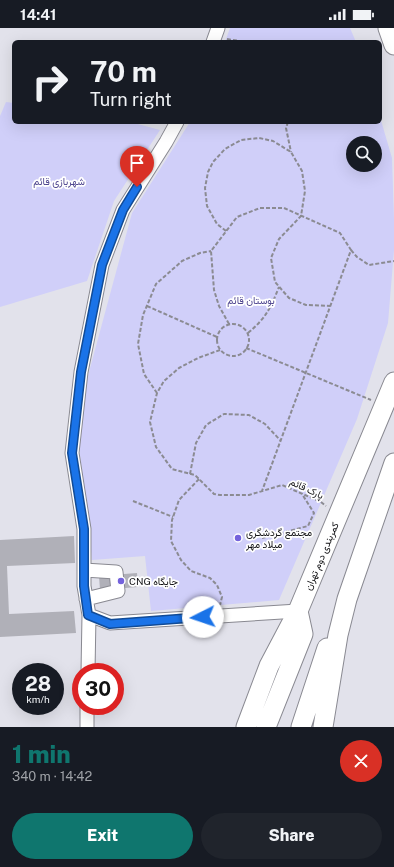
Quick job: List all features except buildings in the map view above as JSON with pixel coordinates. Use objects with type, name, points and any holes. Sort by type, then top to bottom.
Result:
[{"type":"highway","points":[[388,28],[394,45]]},
{"type":"highway","name":"کمربندی دوم تهران","points":[[246,727],[269,666],[298,611],[394,382]]},
{"type":"highway","points":[[323,727],[338,635],[347,599],[394,463]]},
{"type":"highway","points":[[266,727],[303,634],[298,611]]},
{"type":"highway","points":[[301,727],[328,645],[338,635]]},
{"type":"street","points":[[88,663],[88,615],[84,586],[84,529],[72,453],[81,372],[102,265],[123,210],[176,124]]},
{"type":"street","points":[[84,570],[116,572],[118,591],[86,599]]},
{"type":"street","points":[[88,615],[110,624],[298,611]]},
{"type":"street","points":[[87,715],[87,727]]},
{"type":"path","points":[[216,36],[236,40]]},
{"type":"path","points":[[287,124],[286,128],[291,152],[302,171],[305,191],[301,216],[278,239],[271,258],[275,282],[290,298],[306,305],[330,306]]},
{"type":"path","points":[[226,232],[217,224],[207,206],[205,188],[208,172],[213,162],[225,148],[241,140],[259,138],[273,141],[291,152]]},
{"type":"path","points":[[157,393],[144,374],[138,344],[143,315],[156,284],[182,261],[200,253],[211,251],[238,217],[260,208],[284,208],[340,233],[357,257],[370,265],[394,261]]},
{"type":"path","points":[[262,491],[351,250]]},
{"type":"path","points":[[211,251],[214,290],[219,306],[229,324]]},
{"type":"path","points":[[248,333],[259,323],[270,308],[279,286]]},
{"type":"path","points":[[147,306],[216,337]]},
{"type":"path","points":[[229,324],[240,325],[248,333],[248,344],[239,355],[228,356],[220,350],[217,345],[216,337],[220,330],[229,324]]},
{"type":"path","points":[[246,348],[385,406]]},
{"type":"path","points":[[219,616],[222,597],[217,585],[210,578],[191,571],[181,560],[171,540],[172,520],[179,500],[199,479],[194,475],[172,469],[156,447],[150,422],[157,393],[164,381],[179,368],[198,358],[220,350]]},
{"type":"path","points":[[190,474],[196,443],[206,426],[224,414],[249,415],[266,424],[281,441]]},
{"type":"path","name":"پارک قائم","points":[[199,479],[214,494],[220,495],[249,495],[282,485],[321,502],[339,514]]},
{"type":"path","points":[[262,538],[308,526],[314,513],[301,493]]},
{"type":"path","points":[[133,501],[173,517]]},
{"type":"green space","points":[[230,28],[350,28],[355,40],[226,40]]},
{"type":"green space","name":"شهربازی قائم","points":[[6,102],[12,103],[12,124],[138,124],[160,130],[114,201],[87,281],[0,307],[0,116]]},
{"type":"green space","name":"بوستان قائم","points":[[189,124],[382,124],[392,158],[394,220],[394,250],[388,323],[357,419],[279,600],[151,611],[145,556],[92,560],[76,420],[132,213]]},
{"type":"place","name":"مجتمع گردشگری میلاد مهر","points":[[238,538]]},
{"type":"place","name":"CNG جایگاه","points":[[121,581]]},
{"type":"route","points":[[137,187],[123,210],[102,265],[81,372],[72,453],[84,529],[84,586],[88,615],[110,624],[203,617]]}]
